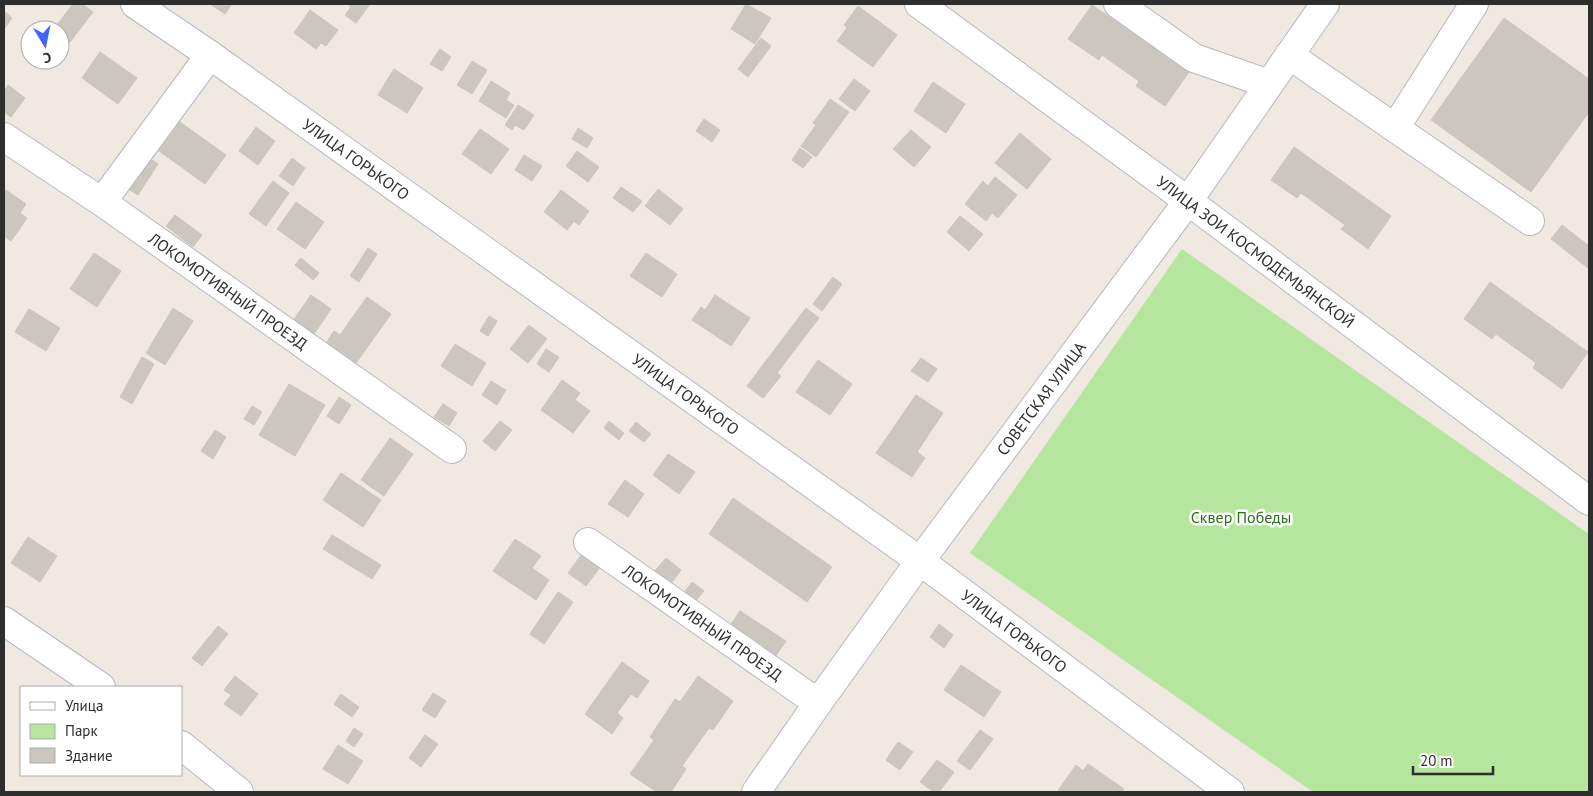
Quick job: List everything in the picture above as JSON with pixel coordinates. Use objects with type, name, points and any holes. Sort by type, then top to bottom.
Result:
[{"type":"street","name":"УЛИЦА ГОРЬКОГО","points":[[135,4],[210,55],[920,560],[1230,792]]},
{"type":"street","name":"УЛИЦА ЗОИ КОСМОДЕМЬЯНСКОЙ","points":[[919,4],[1188,201],[1589,501]]},
{"type":"street","points":[[1118,4],[1194,58],[1269,84]]},
{"type":"street","name":"СОВЕТСКАЯ УЛИЦА","points":[[756,792],[920,560],[1188,201],[1325,4]]},
{"type":"street","points":[[1395,128],[1474,4]]},
{"type":"street","points":[[102,202],[210,55]]},
{"type":"street","points":[[1289,55],[1530,221]]},
{"type":"street","name":"ЛОКОМОТИВНЫЙ ПРОЕЗД","points":[[4,137],[102,202],[452,449]]},
{"type":"street","name":"ЛОКОМОТИВНЫЙ ПРОЕЗД","points":[[588,542],[818,702]]},
{"type":"street","points":[[4,621],[100,686]]},
{"type":"street","points":[[182,746],[239,792]]},
{"type":"green space","name":"Сквер Победы","points":[[1182,249],[1589,534],[1589,792],[1313,792],[970,553]]},
{"type":"building","points":[[73,4],[82,4],[93,12],[70,42],[70,20],[61,20]]},
{"type":"building","points":[[210,4],[232,4],[225,14]]},
{"type":"building","points":[[347,4],[370,4],[356,23],[345,15],[351,7]]},
{"type":"building","points":[[746,4],[771,18],[755,44],[731,29]]},
{"type":"building","points":[[1092,5],[1189,72],[1165,106],[1136,86],[1139,81],[1102,55],[1099,60],[1068,39]]},
{"type":"building","points":[[858,6],[897,35],[873,67],[837,41],[847,28],[844,25]]},
{"type":"building","points":[[310,10],[338,30],[326,46],[321,43],[316,49],[294,33]]},
{"type":"building","points":[[4,11],[12,18],[4,29]]},
{"type":"building","points":[[1504,18],[1589,79],[1589,112],[1531,192],[1431,120]]},
{"type":"building","points":[[761,38],[771,46],[748,77],[738,69]]},
{"type":"building","points":[[440,49],[451,57],[442,71],[430,64]]},
{"type":"building","points":[[100,52],[137,78],[118,104],[82,78]]},
{"type":"building","points":[[472,61],[487,70],[472,94],[457,85]]},
{"type":"building","points":[[394,69],[423,88],[407,113],[378,95]]},
{"type":"building","points":[[854,79],[870,91],[855,111],[839,99]]},
{"type":"building","points":[[491,81],[510,93],[506,100],[514,105],[506,118],[479,101]]},
{"type":"building","points":[[933,82],[965,104],[946,133],[914,111]]},
{"type":"building","points":[[8,85],[25,98],[11,117],[4,112],[4,92]]},
{"type":"building","points":[[830,99],[849,112],[816,157],[801,146],[816,125],[813,123]]},
{"type":"building","points":[[518,105],[534,115],[524,130],[515,125],[512,130],[505,125]]},
{"type":"building","points":[[704,119],[720,130],[712,142],[696,131]]},
{"type":"building","points":[[180,122],[226,155],[205,184],[159,151]]},
{"type":"building","points":[[256,127],[275,141],[258,165],[239,151]]},
{"type":"building","points":[[578,128],[593,138],[587,148],[572,139]]},
{"type":"building","points":[[480,129],[509,149],[491,174],[462,154]]},
{"type":"building","points":[[911,130],[931,147],[914,167],[893,149]]},
{"type":"building","points":[[1020,133],[1051,159],[1027,189],[995,163]]},
{"type":"building","points":[[1294,147],[1391,216],[1368,249],[1341,229],[1345,225],[1301,193],[1297,198],[1271,180]]},
{"type":"building","points":[[800,148],[812,157],[803,168],[792,160]]},
{"type":"building","points":[[577,151],[599,167],[588,182],[566,166]]},
{"type":"building","points":[[524,155],[542,166],[532,181],[515,170]]},
{"type":"building","points":[[146,156],[158,164],[138,195],[125,187]]},
{"type":"building","points":[[292,158],[305,168],[293,186],[279,176]]},
{"type":"building","points":[[995,177],[1017,195],[998,218],[992,213],[986,221],[965,204],[983,181],[988,186]]},
{"type":"building","points":[[273,181],[289,193],[266,226],[249,214]]},
{"type":"building","points":[[621,187],[642,201],[633,212],[613,198]]},
{"type":"building","points":[[658,189],[683,209],[670,225],[645,206]]},
{"type":"building","points":[[6,190],[26,204],[20,213],[27,218],[11,241],[4,236],[4,194]]},
{"type":"building","points":[[561,190],[589,211],[579,225],[574,221],[567,230],[544,212]]},
{"type":"building","points":[[296,202],[324,222],[305,249],[277,229]]},
{"type":"building","points":[[175,215],[202,235],[193,247],[166,226]]},
{"type":"building","points":[[960,216],[983,234],[969,251],[947,232]]},
{"type":"building","points":[[1562,225],[1589,246],[1589,269],[1551,239]]},
{"type":"building","points":[[368,248],[377,254],[359,282],[350,276]]},
{"type":"building","points":[[94,253],[121,271],[97,307],[70,289]]},
{"type":"building","points":[[646,253],[677,274],[662,297],[630,276]]},
{"type":"building","points":[[301,258],[319,273],[313,280],[295,265]]},
{"type":"building","points":[[833,277],[842,284],[822,311],[813,304]]},
{"type":"building","points":[[1490,282],[1588,352],[1562,389],[1533,368],[1536,363],[1496,334],[1492,339],[1464,319]]},
{"type":"building","points":[[311,295],[331,309],[312,337],[292,322]]},
{"type":"building","points":[[715,295],[750,318],[731,346],[692,320],[701,307],[705,310]]},
{"type":"building","points":[[367,297],[391,314],[354,366],[325,345],[334,331],[340,335]]},
{"type":"building","points":[[173,308],[193,321],[165,365],[146,353]]},
{"type":"building","points":[[806,308],[819,318],[777,373],[781,376],[763,398],[747,386]]},
{"type":"building","points":[[29,309],[60,328],[46,351],[15,332]]},
{"type":"building","points":[[489,316],[497,321],[488,336],[480,331]]},
{"type":"building","points":[[529,325],[547,339],[528,363],[510,349]]},
{"type":"building","points":[[455,344],[486,363],[472,386],[441,366]]},
{"type":"building","points":[[546,349],[559,357],[549,372],[537,364]]},
{"type":"building","points":[[142,357],[154,364],[132,404],[120,397]]},
{"type":"building","points":[[921,358],[937,369],[928,382],[911,371]]},
{"type":"building","points":[[818,360],[852,384],[830,415],[796,392]]},
{"type":"building","points":[[562,380],[580,393],[575,400],[590,411],[573,433],[541,410]]},
{"type":"building","points":[[491,381],[506,390],[497,405],[482,395]]},
{"type":"building","points":[[289,384],[325,405],[295,456],[259,435]]},
{"type":"building","points":[[916,395],[943,413],[917,452],[925,458],[912,477],[876,453]]},
{"type":"building","points":[[339,397],[351,405],[339,424],[327,416]]},
{"type":"building","points":[[443,404],[457,413],[449,426],[434,417]]},
{"type":"building","points":[[252,406],[262,412],[254,425],[244,419]]},
{"type":"building","points":[[500,421],[512,430],[495,451],[483,441]]},
{"type":"building","points":[[609,421],[624,433],[619,440],[604,428]]},
{"type":"building","points":[[636,422],[651,434],[644,442],[629,431]]},
{"type":"building","points":[[215,430],[226,437],[213,459],[201,451]]},
{"type":"building","points":[[390,438],[413,454],[384,496],[361,480]]},
{"type":"building","points":[[668,454],[695,472],[679,494],[653,475]]},
{"type":"building","points":[[341,473],[381,500],[363,527],[323,500]]},
{"type":"building","points":[[625,480],[644,494],[628,517],[608,504]]},
{"type":"building","points":[[733,498],[832,567],[807,602],[709,534]]},
{"type":"building","points":[[332,535],[381,565],[372,579],[323,549]]},
{"type":"building","points":[[28,537],[57,556],[40,582],[11,563]]},
{"type":"building","points":[[515,539],[541,556],[532,568],[549,580],[536,600],[493,571]]},
{"type":"building","points":[[582,554],[600,567],[586,586],[568,573]]},
{"type":"building","points":[[666,558],[681,570],[669,586],[653,573]]},
{"type":"building","points":[[692,582],[704,591],[694,603],[683,594]]},
{"type":"building","points":[[558,592],[573,602],[544,644],[530,634]]},
{"type":"building","points":[[740,611],[786,641],[773,660],[727,630]]},
{"type":"building","points":[[939,624],[953,635],[944,648],[930,637]]},
{"type":"building","points":[[218,626],[228,634],[202,666],[192,658]]},
{"type":"building","points":[[622,662],[649,681],[637,698],[631,694],[617,713],[623,718],[612,734],[585,714]]},
{"type":"building","points":[[961,665],[1001,692],[984,717],[944,690]]},
{"type":"building","points":[[235,676],[258,694],[241,716],[224,704],[231,695],[224,690]]},
{"type":"building","points":[[698,676],[733,701],[713,730],[709,728],[682,766],[686,769],[671,792],[657,792],[630,774],[654,740],[650,737],[675,699],[680,702]]},
{"type":"building","points":[[433,693],[446,701],[435,718],[422,710]]},
{"type":"building","points":[[341,694],[359,707],[352,717],[334,704]]},
{"type":"building","points":[[354,728],[363,734],[354,747],[346,741]]},
{"type":"building","points":[[980,730],[993,739],[970,770],[957,761]]},
{"type":"building","points":[[425,735],[438,744],[421,767],[409,758]]},
{"type":"building","points":[[898,742],[913,752],[900,770],[886,760]]},
{"type":"building","points":[[338,745],[363,761],[348,784],[323,769]]},
{"type":"building","points":[[937,760],[954,772],[939,792],[934,792],[920,782]]},
{"type":"building","points":[[1088,764],[1124,789],[1122,792],[1057,792],[1076,765],[1083,771]]}]
